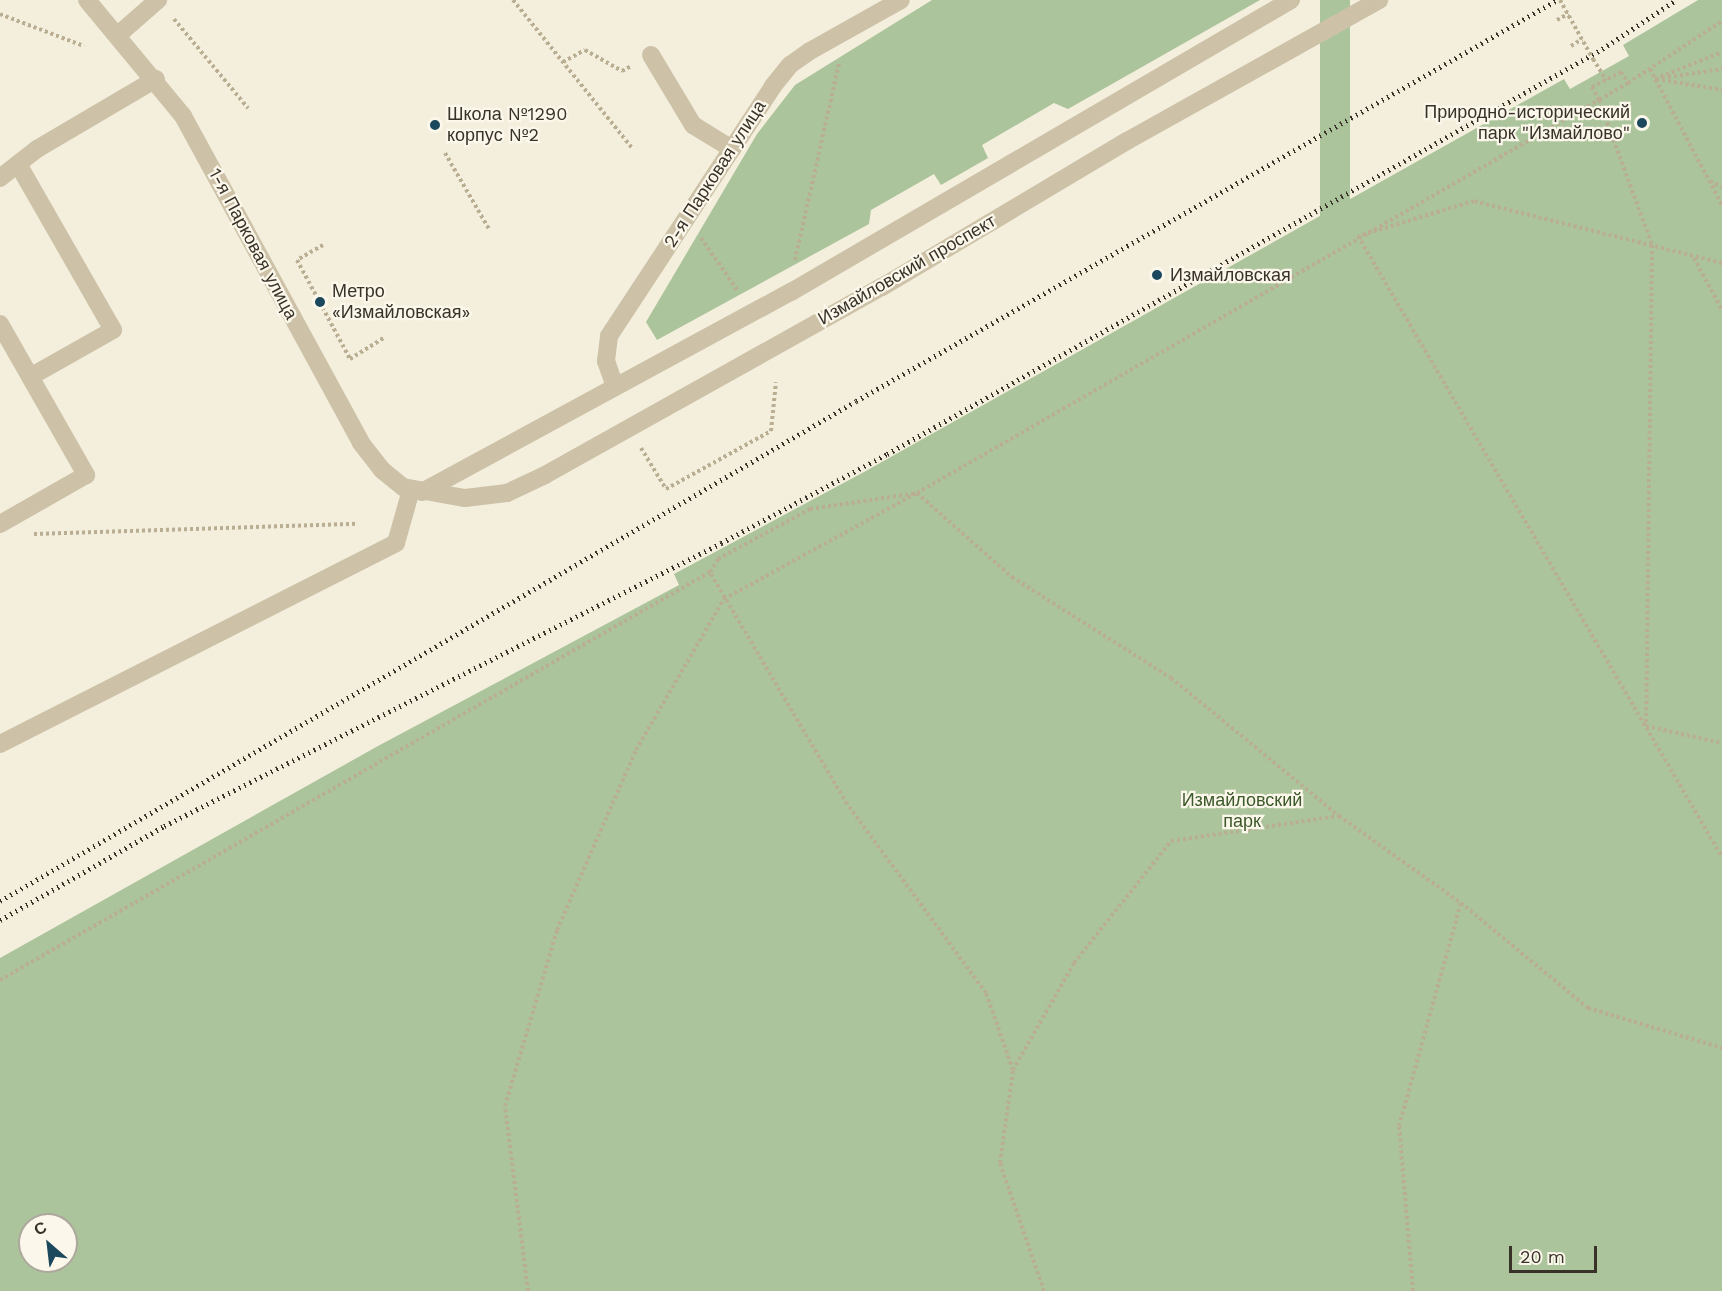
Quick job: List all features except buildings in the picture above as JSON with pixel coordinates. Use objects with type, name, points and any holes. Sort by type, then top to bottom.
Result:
[{"type":"street","name":"1-я Парковая улица","points":[[87,0],[156,79],[219,177],[348,423],[382,470],[416,491]]},
{"type":"street","name":"2-я Парковая улица","points":[[615,387],[606,361],[609,336],[790,65],[836,36],[871,7],[901,0]]},
{"type":"street","points":[[0,744],[396,543],[416,491],[791,292],[1291,0]]},
{"type":"street","name":"Измайловский проспект","points":[[416,491],[465,498],[507,493],[545,475],[882,287],[1127,141],[1379,0]]},
{"type":"street","points":[[119,34],[162,4]]},
{"type":"street","points":[[651,55],[693,125],[732,149]]},
{"type":"street","points":[[0,178],[18,164],[156,79]]},
{"type":"street","points":[[18,164],[113,330],[30,377]]},
{"type":"street","points":[[0,324],[86,475],[0,524]]},
{"type":"path","points":[[513,0],[632,148]]},
{"type":"path","points":[[1560,0],[1606,80]]},
{"type":"path","points":[[162,4],[248,108]]},
{"type":"path","points":[[0,14],[84,45]]},
{"type":"path","points":[[1557,20],[1568,14]]},
{"type":"path","points":[[528,1291],[505,1106],[557,930],[636,750],[724,599],[918,493],[1358,236],[1599,100],[1722,21]]},
{"type":"path","points":[[786,265],[796,260],[801,238],[842,50],[836,36]]},
{"type":"path","points":[[1571,46],[1582,39]]},
{"type":"path","points":[[563,62],[585,50],[622,71],[651,55]]},
{"type":"path","points":[[1655,79],[1722,52]]},
{"type":"path","points":[[1650,69],[1722,205]]},
{"type":"path","points":[[1655,79],[1722,69]]},
{"type":"path","points":[[1628,83],[1621,72],[1592,87],[1599,100],[1652,245],[1646,726]]},
{"type":"path","points":[[1655,79],[1722,90]]},
{"type":"path","points":[[445,153],[489,229]]},
{"type":"path","points":[[1709,180],[1722,187]]},
{"type":"path","points":[[1358,236],[1474,201],[1722,263]]},
{"type":"path","points":[[687,217],[737,292],[747,287]]},
{"type":"path","points":[[1358,236],[1722,858]]},
{"type":"path","points":[[323,245],[297,260],[350,358],[384,338]]},
{"type":"path","points":[[1694,257],[1722,310]]},
{"type":"path","points":[[645,453],[666,489],[676,484],[771,431],[776,382]]},
{"type":"path","points":[[0,980],[710,572],[718,559],[810,509],[918,493]]},
{"type":"path","points":[[918,493],[1012,577],[1171,678],[1340,816],[1461,903],[1588,1008],[1722,1048]]},
{"type":"path","points":[[24,534],[358,524]]},
{"type":"path","points":[[710,572],[847,804],[986,993],[1013,1070]]},
{"type":"path","points":[[1646,726],[1722,743]]},
{"type":"path","points":[[1044,1291],[1000,1163],[1013,1070],[1074,963],[1171,841],[1340,816]]},
{"type":"path","points":[[1413,1291],[1399,1126],[1461,903]]},
{"type":"green space","points":[[932,0],[1260,0],[1068,109],[1054,103],[982,145],[988,158],[941,185],[934,174],[871,210],[869,224],[657,340],[646,322],[757,134],[795,85]]},
{"type":"green space","points":[[1320,0],[1350,0],[1350,811],[1320,811]]},
{"type":"green space","name":"Измайловский парк","points":[[1698,0],[1722,0],[1722,1291],[0,1291],[0,958],[378,746],[679,585],[674,574],[864,472],[1564,79],[1570,89],[1629,56],[1623,45]]},
{"type":"railway","points":[[0,901],[856,401],[1557,0]]},
{"type":"railway","points":[[0,920],[164,826],[721,543],[887,454],[1602,49],[1676,0]]},
{"type":"place","name":"Природно-исторический парк \"Измайлово\"","points":[[1642,123]]},
{"type":"place","name":"Школа №1290 корпус №2","points":[[435,125]]},
{"type":"place","name":"Измайловская","points":[[1157,275]]},
{"type":"place","name":"Метро «Измайловская»","points":[[320,302]]}]
